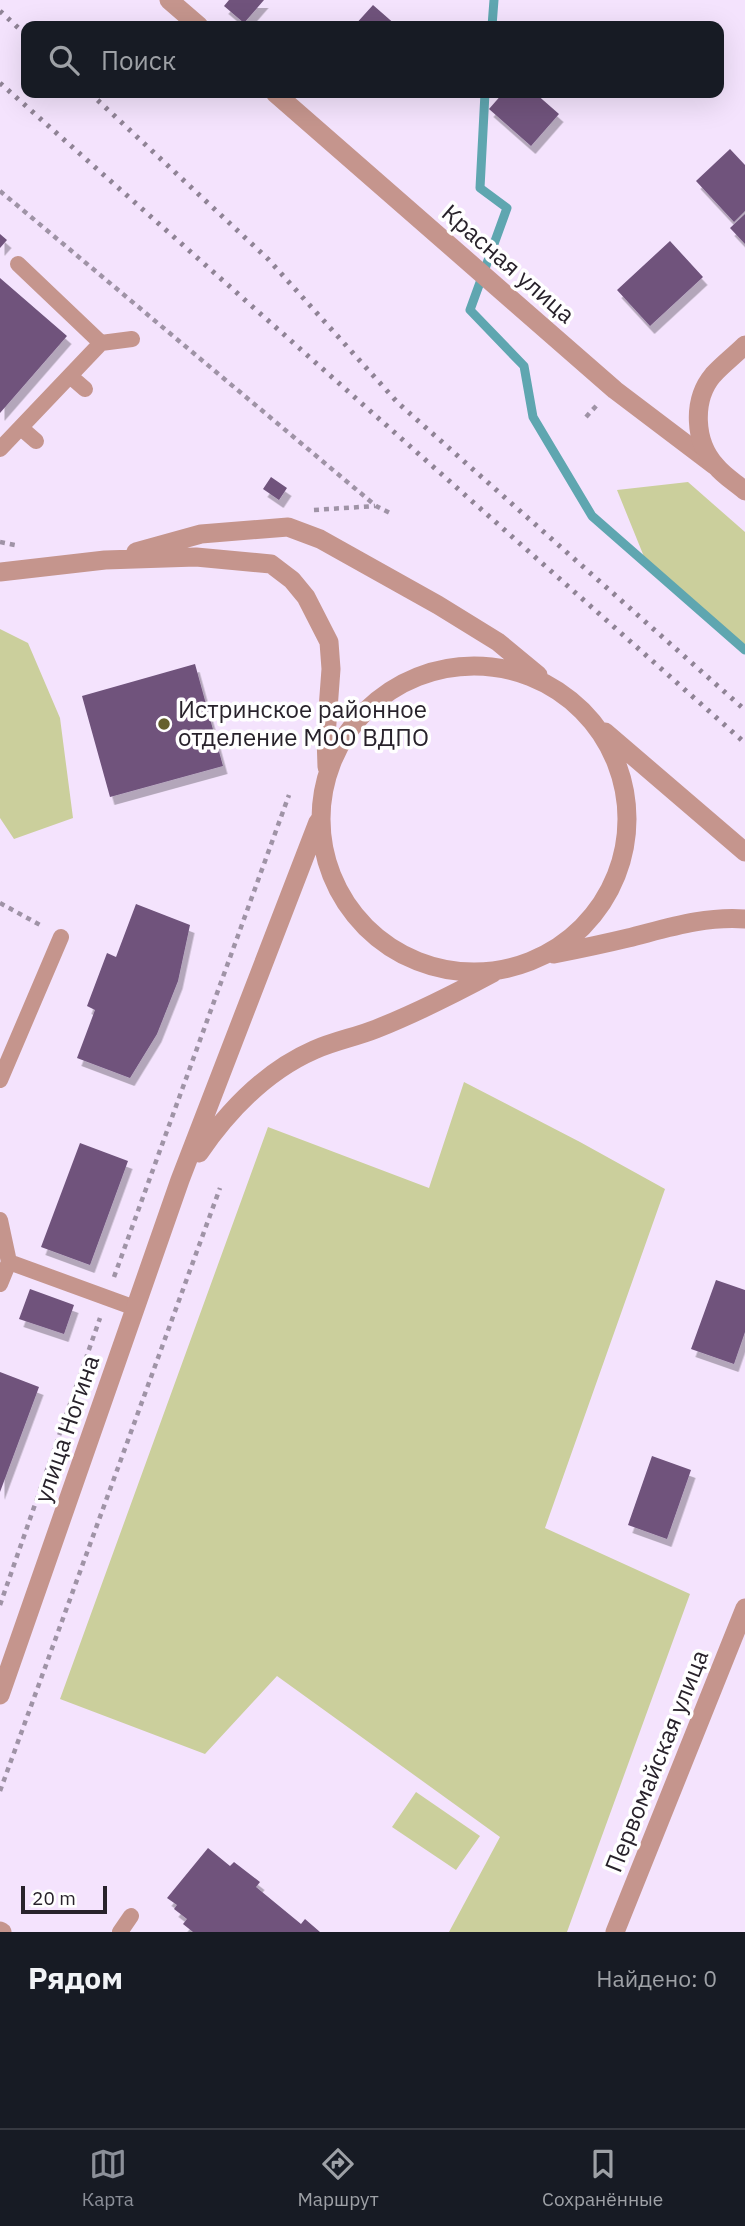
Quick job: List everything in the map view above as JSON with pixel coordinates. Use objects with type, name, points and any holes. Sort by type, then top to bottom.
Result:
[{"type":"street","points":[[169,0],[193,21]]},
{"type":"street","name":"Красная улица","points":[[281,98],[615,390],[745,491]]},
{"type":"street","points":[[714,465],[700,435],[698,412],[701,394],[713,376],[745,345]]},
{"type":"street","points":[[105,560],[201,534],[288,527],[320,538],[498,642],[575,703],[593,723],[745,852]]},
{"type":"street","points":[[0,572],[105,560],[196,557],[271,564],[292,580],[306,597],[329,642],[331,669],[326,736],[327,774],[320,816],[180,1180]]},
{"type":"street","points":[[327,774],[342,740],[358,718],[377,700],[399,685],[424,674],[450,667],[476,665],[503,668],[529,676],[553,688]]},
{"type":"street","points":[[546,956],[590,920],[606,898],[625,848],[627,822],[622,782],[608,745],[593,723]]},
{"type":"street","points":[[320,816],[328,869],[347,904],[373,935],[395,950],[432,966],[471,972],[498,971]]},
{"type":"street","points":[[180,1180],[214,1131],[244,1097],[279,1070],[314,1050],[373,1031],[442,1001],[498,971],[546,956],[701,920],[745,919]]},
{"type":"street","name":"улица Ногина","points":[[0,1695],[180,1180]]},
{"type":"street","name":"Первомайская улица","points":[[615,1932],[745,1608]]},
{"type":"lane","points":[[18,264],[102,343]]},
{"type":"lane","points":[[0,449],[102,343],[132,339]]},
{"type":"lane","points":[[70,376],[85,388]]},
{"type":"lane","points":[[21,428],[36,441]]},
{"type":"lane","points":[[0,1080],[61,937]]},
{"type":"lane","points":[[0,1220],[9,1262],[0,1284]]},
{"type":"lane","points":[[9,1262],[135,1308]]},
{"type":"lane","points":[[120,1932],[131,1916]]},
{"type":"path","points":[[0,191],[376,506],[392,513]]},
{"type":"path","points":[[586,417],[600,401]]},
{"type":"path","points":[[0,1605],[107,1296],[289,795]]},
{"type":"path","points":[[0,903],[61,937]]},
{"type":"path","points":[[0,1791],[220,1188]]},
{"type":"green space","points":[[688,482],[745,532],[745,646],[649,569],[617,490]]},
{"type":"green space","points":[[0,629],[28,643],[60,718],[73,818],[14,839],[0,818]]},
{"type":"green space","points":[[464,1082],[665,1189],[545,1528],[690,1594],[567,1932],[449,1932],[500,1837],[277,1676],[205,1754],[60,1699],[268,1127],[429,1188]]},
{"type":"green space","points":[[416,1792],[480,1836],[456,1870],[392,1827]]},
{"type":"building","points":[[229,0],[264,0],[246,21],[242,21],[224,6]]},
{"type":"building","points":[[373,5],[391,21],[359,21]]},
{"type":"building","points":[[499,98],[541,98],[559,114],[531,146],[489,109]]},
{"type":"building","points":[[730,149],[745,165],[745,211],[734,222],[696,181]]},
{"type":"building","points":[[745,214],[745,244],[730,228]]},
{"type":"building","points":[[0,234],[7,240],[0,248]]},
{"type":"building","points":[[670,241],[703,277],[650,326],[617,290]]},
{"type":"building","points":[[0,278],[67,336],[0,413]]},
{"type":"building","points":[[271,477],[287,488],[279,500],[263,489]]},
{"type":"building","points":[[195,664],[223,766],[110,797],[82,696]]},
{"type":"building","points":[[136,904],[190,925],[178,981],[157,1034],[130,1078],[77,1058],[95,1010],[87,1006],[107,953],[116,957]]},
{"type":"building","points":[[80,1143],[128,1161],[90,1265],[41,1247]]},
{"type":"building","points":[[716,1280],[745,1290],[745,1332],[734,1364],[691,1349]]},
{"type":"building","points":[[30,1289],[74,1305],[64,1334],[19,1319]]},
{"type":"building","points":[[0,1372],[39,1387],[0,1492]]},
{"type":"building","points":[[652,1456],[691,1470],[667,1539],[628,1525]]},
{"type":"building","points":[[208,1848],[230,1866],[234,1862],[260,1882],[256,1887],[301,1924],[305,1919],[320,1932],[193,1932],[183,1924],[187,1919],[174,1909],[177,1905],[167,1898]]},
{"type":"waterway","points":[[492,21],[494,0]]},
{"type":"waterway","points":[[485,98],[480,188],[507,208],[470,310],[524,366],[533,417],[592,516],[745,650]]},
{"type":"railway","points":[[0,11],[21,30]]},
{"type":"railway","points":[[0,83],[745,743]]},
{"type":"railway","points":[[95,98],[268,259],[398,403],[745,710]]},
{"type":"place","name":"Истринское районное отделение МОО ВДПО","points":[[164,724]]}]
